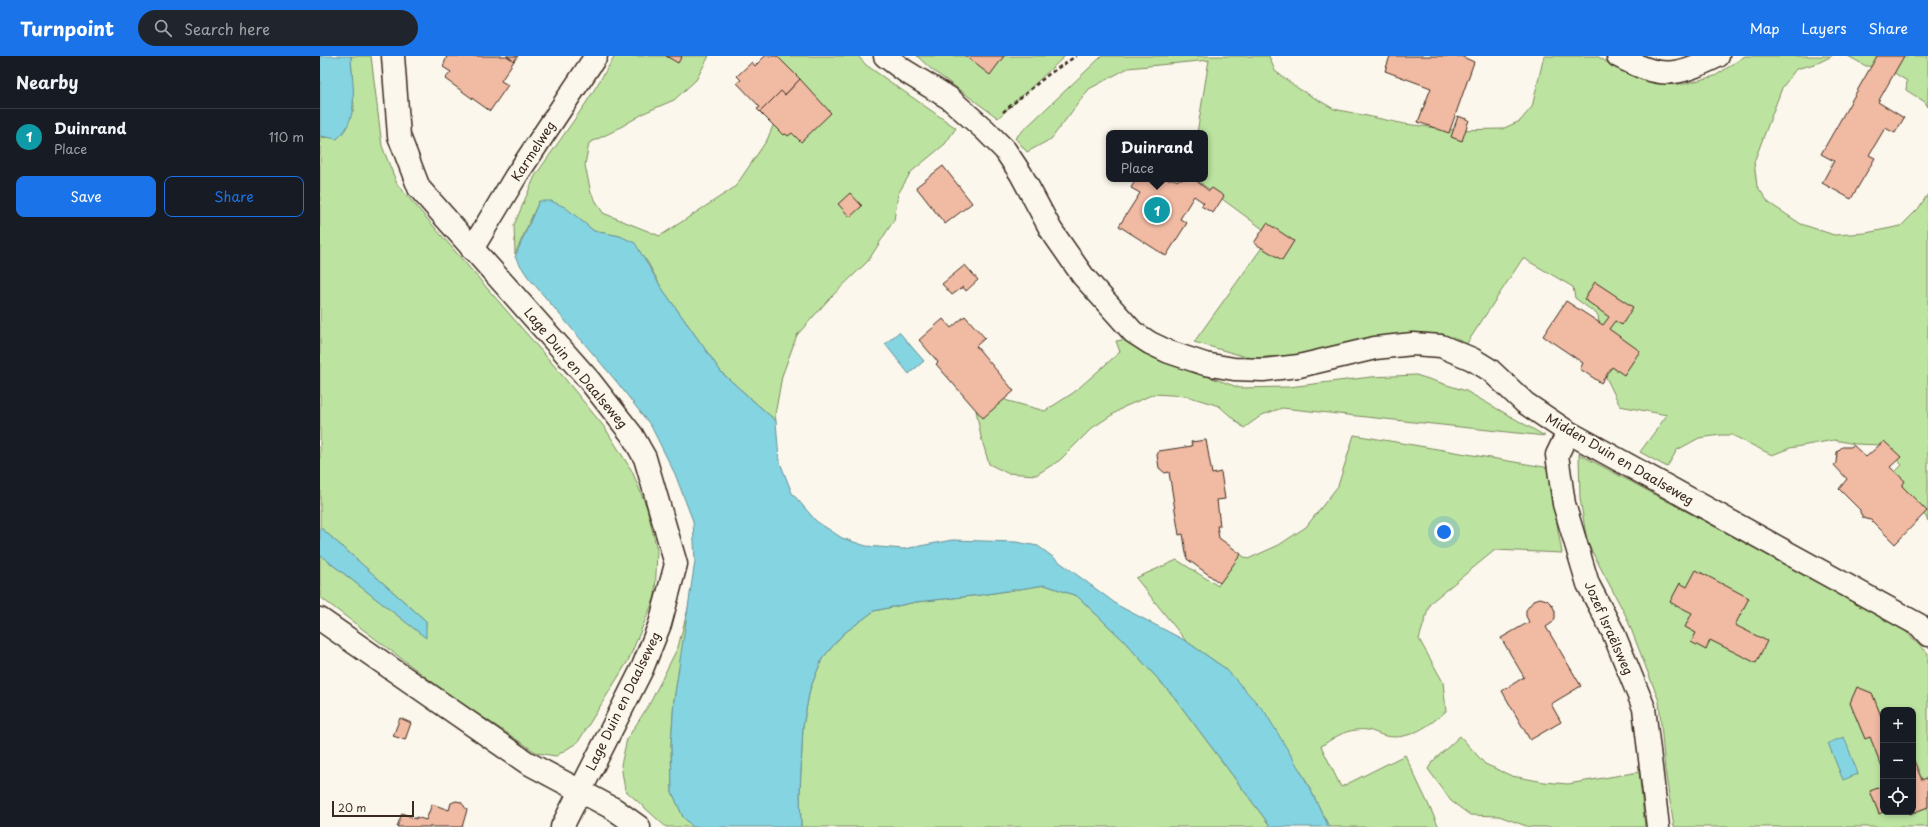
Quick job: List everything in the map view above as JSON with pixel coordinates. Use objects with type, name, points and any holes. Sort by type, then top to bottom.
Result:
[{"type":"street","name":"Lage Duin en Daalseweg","points":[[393,56],[399,136],[419,188],[589,380],[632,435],[645,458],[676,564],[660,624],[642,669],[562,827]]},
{"type":"street","name":"Karmelweg","points":[[472,249],[516,176],[596,56]]},
{"type":"street","name":"Midden Duin en Daalseweg","points":[[885,56],[950,98],[986,130],[1005,150],[1021,174],[1051,230],[1083,276],[1133,332],[1150,343],[1169,352],[1205,364],[1234,369],[1263,370],[1299,366],[1375,348],[1413,344],[1441,346],[1472,359],[1490,370],[1525,403],[1568,432],[1919,625],[1928,635]]},
{"type":"street","points":[[1618,56],[1653,72],[1674,74],[1694,68],[1718,56]]},
{"type":"street","name":"Jozef Israëlsweg","points":[[1568,432],[1557,455],[1564,504],[1588,584],[1614,632],[1644,708],[1658,827]]},
{"type":"street","points":[[320,619],[526,762],[614,809],[639,827]]},
{"type":"path","points":[[986,130],[996,118],[1049,74],[1076,56]]},
{"type":"green space","points":[[351,56],[371,56],[382,146],[397,184],[557,369],[605,428],[632,471],[647,508],[657,550],[655,597],[628,661],[578,742],[556,756],[537,753],[451,696],[320,597],[320,555],[425,637],[426,621],[320,527],[320,136],[325,138],[354,110]]},
{"type":"green space","points":[[615,56],[709,56],[696,80],[674,100],[646,112],[614,131],[589,143],[585,165],[591,193],[603,213],[660,236],[735,187],[767,140],[775,121],[776,56],[858,56],[866,65],[956,128],[945,144],[911,172],[898,194],[894,220],[868,261],[829,299],[797,335],[782,376],[775,415],[776,421],[722,373],[661,287],[647,261],[620,236],[594,231],[581,221],[539,201],[515,254],[514,225],[535,176],[586,103]]},
{"type":"green space","points":[[917,56],[1065,56],[998,118],[931,69]]},
{"type":"green space","points":[[1102,56],[1269,56],[1275,71],[1299,89],[1334,109],[1405,124],[1454,130],[1502,129],[1520,121],[1532,107],[1544,56],[1597,56],[1613,66],[1654,82],[1684,84],[1715,76],[1745,56],[1832,56],[1818,63],[1796,69],[1782,88],[1754,162],[1757,186],[1769,203],[1801,224],[1834,235],[1866,233],[1901,226],[1918,209],[1928,194],[1928,521],[1926,517],[1889,478],[1902,465],[1884,445],[1855,444],[1834,440],[1790,448],[1772,455],[1732,435],[1721,435],[1699,438],[1677,450],[1667,467],[1640,452],[1667,415],[1620,406],[1605,375],[1598,315],[1575,298],[1573,287],[1523,258],[1456,360],[1417,349],[1250,358],[1194,342],[1271,235],[1199,182],[1208,182],[1208,130],[1197,130],[1209,60],[1128,68],[1089,89],[1051,139],[1027,152],[1015,138]]},
{"type":"green space","points":[[1848,56],[1928,56],[1928,107],[1925,102],[1906,90],[1907,81],[1885,67],[1866,66]]},
{"type":"green space","points":[[1129,339],[1159,359],[1240,388],[1289,387],[1371,377],[1416,375],[1466,391],[1545,436],[1282,408],[1262,415],[1244,428],[1219,406],[1187,396],[1154,394],[1124,407],[1092,428],[1060,460],[1036,475],[1007,473],[989,464],[981,437],[976,410],[991,394],[1008,401],[1045,411],[1073,393],[1120,352],[1116,341]]},
{"type":"green space","points":[[1354,435],[1550,468],[1562,553],[1495,550],[1430,603],[1419,639],[1443,682],[1446,711],[1433,722],[1411,734],[1395,737],[1386,736],[1368,730],[1356,730],[1333,738],[1321,746],[1341,787],[1405,755],[1439,827],[1329,827],[1304,777],[1226,669],[1186,641],[1136,578],[1177,560],[1218,586],[1236,552],[1248,559],[1279,545],[1306,527],[1338,486]]},
{"type":"green space","points":[[1579,454],[1899,625],[1928,653],[1928,827],[1674,827],[1665,770],[1659,701],[1626,616],[1587,542],[1580,498]]},
{"type":"green space","points":[[1045,585],[1077,596],[1123,640],[1174,697],[1271,827],[801,827],[800,792],[803,726],[810,689],[822,659],[843,634],[874,611],[916,602],[981,595]]},
{"type":"green space","points":[[690,601],[674,700],[671,744],[672,791],[683,817],[693,827],[666,827],[625,790],[621,765],[627,739],[650,703],[678,647]]},
{"type":"green space","points":[[1460,736],[1485,764],[1512,776],[1544,782],[1568,784],[1639,772],[1645,827],[1529,827],[1499,816],[1470,815],[1451,801],[1428,769],[1433,761]]},
{"type":"water","points":[[320,56],[351,56],[353,89],[352,111],[345,131],[337,139],[320,136]]},
{"type":"water","points":[[539,201],[551,201],[565,207],[594,231],[620,236],[635,243],[661,287],[722,373],[776,421],[779,460],[792,493],[816,521],[842,538],[866,546],[904,549],[952,540],[1016,542],[1038,546],[1119,606],[1186,641],[1226,669],[1265,712],[1304,777],[1329,827],[1271,827],[1174,697],[1123,640],[1077,596],[1045,585],[981,595],[916,602],[874,611],[843,634],[822,659],[810,689],[803,726],[800,792],[801,827],[693,827],[683,817],[672,792],[671,744],[674,700],[695,561],[693,521],[675,474],[651,426],[616,381],[528,277],[515,257]]},
{"type":"water","points":[[899,332],[924,361],[909,374],[885,344]]},
{"type":"water","points":[[320,527],[426,621],[426,638],[320,555]]},
{"type":"water","points":[[1844,737],[1858,774],[1843,780],[1828,743]]},
{"type":"building","points":[[447,56],[507,56],[514,61],[501,81],[508,85],[490,111],[445,79],[451,72],[443,67]]},
{"type":"building","points":[[507,56],[518,56],[514,61]]},
{"type":"building","points":[[666,56],[682,56],[678,63]]},
{"type":"building","points":[[765,56],[777,56],[800,79],[785,95],[781,91],[760,112],[757,109],[760,107],[737,83],[741,80],[737,76],[752,62],[755,66]]},
{"type":"building","points":[[965,56],[1004,56],[990,75]]},
{"type":"building","points":[[1390,56],[1461,56],[1474,62],[1449,133],[1418,122],[1431,88],[1385,71]]},
{"type":"building","points":[[1877,56],[1904,56],[1878,102],[1904,118],[1895,133],[1885,128],[1869,155],[1875,158],[1851,199],[1822,183],[1834,161],[1821,154]]},
{"type":"building","points":[[800,79],[831,113],[801,142],[792,133],[788,136],[786,134],[783,135],[760,112],[781,91],[785,95]]},
{"type":"building","points":[[1458,116],[1469,120],[1462,141],[1451,137]]},
{"type":"building","points":[[943,166],[972,203],[945,224],[916,187]]},
{"type":"building","points":[[1134,182],[1198,182],[1209,191],[1212,188],[1224,196],[1213,213],[1201,206],[1204,203],[1194,196],[1180,219],[1187,223],[1166,256],[1119,226],[1140,193],[1131,188]]},
{"type":"building","points":[[850,193],[862,206],[850,217],[838,204]]},
{"type":"building","points":[[1267,223],[1294,241],[1282,260],[1254,243]]},
{"type":"building","points":[[965,265],[978,280],[966,291],[963,287],[952,295],[942,284]]},
{"type":"building","points":[[1595,282],[1633,307],[1622,325],[1615,321],[1609,329],[1640,351],[1624,375],[1612,367],[1601,383],[1580,369],[1583,363],[1543,336],[1566,301],[1603,325],[1609,317],[1584,299]]},
{"type":"building","points":[[965,316],[985,338],[976,346],[1014,391],[983,418],[936,364],[938,362],[919,340],[943,319],[951,328]]},
{"type":"building","points":[[1206,440],[1212,474],[1221,472],[1225,499],[1217,500],[1220,526],[1217,526],[1219,538],[1241,554],[1220,583],[1187,559],[1183,534],[1179,535],[1169,472],[1165,473],[1159,468],[1157,455],[1159,451],[1192,446],[1191,442]]},
{"type":"building","points":[[1884,441],[1901,457],[1890,467],[1905,481],[1902,486],[1927,511],[1895,544],[1871,520],[1863,518],[1860,510],[1839,489],[1847,479],[1834,465],[1836,463],[1837,452],[1842,447],[1851,447],[1853,445],[1866,457]]},
{"type":"building","points":[[1696,570],[1749,598],[1735,625],[1767,641],[1756,663],[1710,640],[1706,650],[1691,642],[1696,633],[1685,627],[1692,613],[1670,602],[1680,583],[1687,587]]},
{"type":"building","points":[[1540,598],[1547,600],[1555,611],[1555,618],[1552,623],[1546,627],[1581,686],[1551,704],[1561,722],[1530,740],[1502,691],[1524,677],[1501,638],[1529,622],[1526,616],[1526,610],[1534,600]]},
{"type":"building","points":[[1857,687],[1872,693],[1880,713],[1880,762],[1870,737],[1865,739],[1850,703]]},
{"type":"building","points":[[400,718],[411,723],[405,740],[393,736]]},
{"type":"building","points":[[1916,765],[1922,780],[1926,778],[1928,782],[1928,807],[1916,812]]},
{"type":"building","points":[[1880,787],[1879,814],[1870,791]]},
{"type":"building","points":[[456,801],[461,802],[467,810],[462,827],[397,827],[402,813],[416,819],[416,817],[426,820],[432,804],[449,810],[451,803]]},
{"type":"place","name":"Duinrand","points":[[1157,210]]}]
